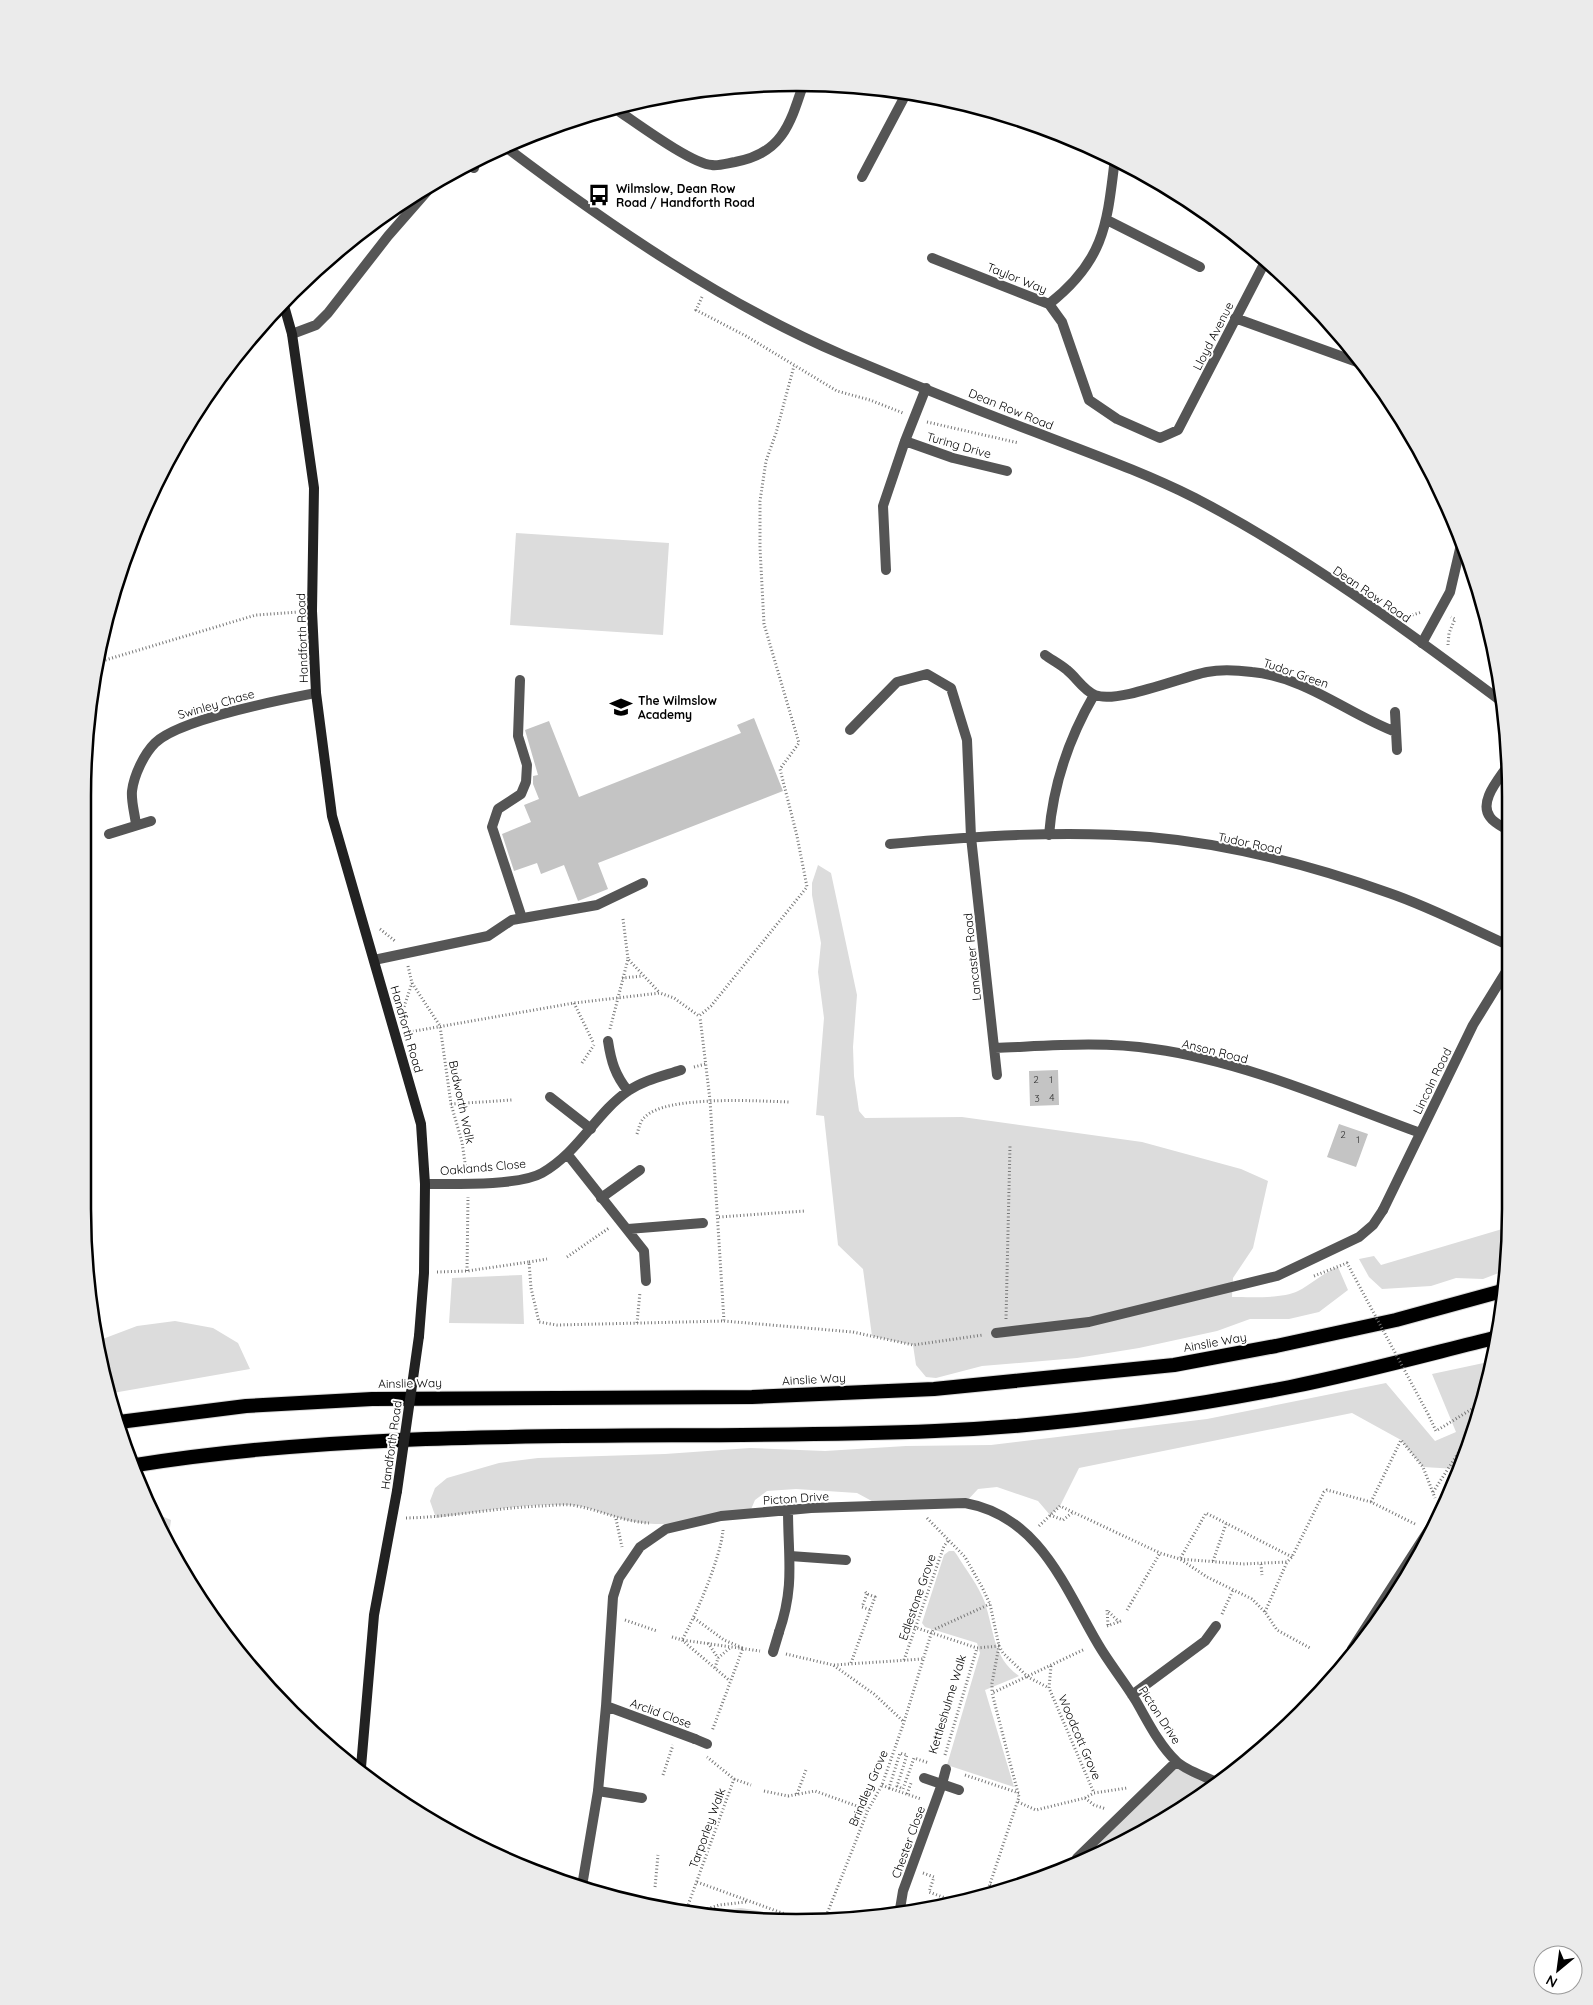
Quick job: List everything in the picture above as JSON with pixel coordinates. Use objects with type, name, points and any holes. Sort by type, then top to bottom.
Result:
[{"type":"highway","name":"Ainslie Way","points":[[125,1421],[246,1406],[372,1399],[752,1397],[944,1388],[1174,1364],[1276,1346],[1386,1322],[1497,1292]]},
{"type":"highway","points":[[140,1464],[196,1456],[371,1442],[937,1431],[1085,1419],[1194,1405],[1294,1386],[1489,1339]]},
{"type":"main road","name":"Handforth Road","points":[[286,311],[292,334],[314,488],[312,611],[316,693],[332,816],[421,1124],[425,1184],[424,1273],[419,1336],[398,1490],[374,1615],[362,1764]]},
{"type":"street","points":[[622,113],[678,150],[711,165],[743,160],[766,152],[787,130],[801,91]]},
{"type":"street","points":[[862,177],[903,100]]},
{"type":"street","name":"Dean Row Road","points":[[512,152],[553,183],[706,286],[842,355],[1036,433],[1099,455],[1194,498],[1253,530],[1422,644],[1495,696]]},
{"type":"street","name":"Taylor Way","points":[[932,258],[1049,304],[1064,292],[1100,244],[1107,220],[1114,167]]},
{"type":"street","points":[[292,334],[316,325],[328,313],[415,204]]},
{"type":"street","points":[[1107,220],[1200,268]]},
{"type":"street","name":"Lloyd Avenue","points":[[1049,304],[1062,322],[1089,400],[1117,419],[1160,438],[1178,430],[1263,267]]},
{"type":"street","points":[[1235,318],[1350,359]]},
{"type":"street","name":"Turing Drive","points":[[886,570],[883,506],[905,441],[926,388]]},
{"type":"street","name":"Turing Drive","points":[[905,441],[952,458],[1008,471]]},
{"type":"street","points":[[1422,644],[1450,592],[1459,556]]},
{"type":"street","points":[[1045,655],[1068,670],[1094,694],[1080,718],[1067,751],[1052,801],[1049,835]]},
{"type":"street","name":"Tudor Green","points":[[1094,694],[1102,697],[1114,696],[1208,672],[1229,670],[1255,672],[1318,692],[1371,721],[1396,732]]},
{"type":"street","points":[[850,730],[897,682],[927,674],[951,688],[967,740],[971,837]]},
{"type":"street","points":[[520,680],[518,736],[527,764],[526,782],[521,794],[498,809],[492,828],[522,918]]},
{"type":"street","name":"Swinley Chase","points":[[136,825],[132,791],[139,766],[155,743],[176,729],[258,705],[316,693]]},
{"type":"street","points":[[1395,712],[1397,750]]},
{"type":"street","points":[[1501,776],[1486,801],[1487,811],[1491,818],[1502,826]]},
{"type":"street","points":[[109,834],[151,821]]},
{"type":"street","name":"Tudor Road","points":[[890,844],[971,837],[1049,835],[1150,838],[1239,851],[1314,870],[1390,893],[1502,942]]},
{"type":"street","name":"Lancaster Road","points":[[971,837],[997,1075]]},
{"type":"street","points":[[374,960],[488,936],[512,920],[597,905],[643,883]]},
{"type":"street","name":"Lincoln Road","points":[[1001,1332],[1089,1322],[1277,1276],[1359,1237],[1373,1224],[1382,1210],[1473,1025],[1502,978]]},
{"type":"street","points":[[608,1041],[611,1062],[617,1077],[628,1090]]},
{"type":"street","name":"Anson Road","points":[[995,1048],[1087,1044],[1154,1049],[1235,1067],[1420,1133]]},
{"type":"street","name":"Oaklands Close","points":[[425,1184],[520,1179],[541,1174],[568,1155],[628,1090],[648,1080],[681,1070]]},
{"type":"street","points":[[550,1097],[592,1129]]},
{"type":"street","points":[[568,1155],[628,1229],[644,1252],[646,1280]]},
{"type":"street","points":[[601,1198],[640,1170]]},
{"type":"street","points":[[628,1229],[703,1223]]},
{"type":"street","name":"Picton Drive","points":[[583,1880],[598,1791],[606,1706],[612,1597],[627,1564],[640,1547],[666,1529],[721,1516],[788,1510],[965,1503],[985,1506],[1018,1525],[1036,1542],[1097,1643],[1154,1732],[1176,1762],[1210,1779]]},
{"type":"street","points":[[773,1652],[789,1599],[788,1510]]},
{"type":"street","points":[[790,1556],[846,1560]]},
{"type":"street","points":[[1381,1603],[1397,1577]]},
{"type":"street","points":[[1132,1695],[1205,1641],[1216,1626]]},
{"type":"street","name":"Arclid Close","points":[[606,1706],[707,1744]]},
{"type":"street","name":"Picton Drive","points":[[1082,1853],[1176,1762]]},
{"type":"street","name":"Kettleshulme Walk","points":[[942,1784],[946,1769]]},
{"type":"street","points":[[924,1778],[959,1790]]},
{"type":"street","name":"Chester Close","points":[[901,1906],[903,1891],[942,1784]]},
{"type":"street","points":[[598,1791],[642,1798]]},
{"type":"path","points":[[396,1035],[574,1003],[660,993],[674,998],[700,1016],[711,1006],[807,887],[797,836],[780,769],[799,743],[764,624],[760,548],[760,501],[766,461],[776,433],[794,366],[746,336],[696,310],[706,286]]},
{"type":"path","points":[[105,660],[256,615],[312,611]]},
{"type":"path","points":[[608,1041],[617,997],[628,959],[623,919]]},
{"type":"path","points":[[628,959],[660,993]]},
{"type":"path","points":[[622,978],[644,976]]},
{"type":"path","points":[[574,1003],[594,1045]]},
{"type":"path","name":"Budworth Walk","points":[[440,1026],[451,1104],[462,1142],[468,1183],[467,1271]]},
{"type":"path","points":[[451,1104],[512,1100]]},
{"type":"path","points":[[637,1134],[645,1116],[652,1112],[710,1100],[789,1102]]},
{"type":"path","points":[[724,1321],[853,1332],[913,1345],[1001,1332],[1010,1146]]},
{"type":"path","points":[[719,1217],[805,1211]]},
{"type":"path","points":[[567,1257],[619,1219]]},
{"type":"path","points":[[529,1262],[547,1259]]},
{"type":"path","points":[[1307,1279],[1347,1263],[1436,1431],[1472,1409]]},
{"type":"path","points":[[637,1323],[638,1297],[646,1280]]},
{"type":"path","points":[[1371,1502],[1401,1440],[1423,1467],[1433,1492],[1456,1455]]},
{"type":"path","points":[[1265,1612],[1287,1562],[1292,1557],[1324,1492],[1328,1490],[1371,1502],[1408,1520]]},
{"type":"path","points":[[392,1519],[436,1518],[525,1506],[570,1505],[603,1512],[616,1519],[652,1523]]},
{"type":"path","points":[[1072,1513],[1063,1520],[1050,1515],[1060,1506],[1160,1553],[1180,1559],[1261,1564],[1287,1562]]},
{"type":"path","points":[[1180,1559],[1206,1514],[1292,1557]]},
{"type":"path","points":[[682,1640],[694,1618],[721,1544],[723,1531],[721,1516]]},
{"type":"path","name":"Edlestone Grove","points":[[925,1516],[965,1558],[990,1604],[999,1646],[1011,1662],[1028,1677]]},
{"type":"path","points":[[616,1519],[627,1564]]},
{"type":"path","points":[[1213,1561],[1226,1524]]},
{"type":"path","name":"Edlestone Grove","points":[[904,1660],[914,1627],[944,1546],[948,1541]]},
{"type":"path","points":[[1127,1610],[1160,1553]]},
{"type":"path","points":[[1180,1559],[1207,1577],[1252,1599],[1265,1612],[1277,1630],[1310,1648]]},
{"type":"path","points":[[1261,1564],[1262,1575]]},
{"type":"path","points":[[851,1663],[875,1597],[867,1594],[864,1590]]},
{"type":"path","points":[[1216,1626],[1233,1590]]},
{"type":"path","points":[[867,1594],[862,1607],[871,1610]]},
{"type":"path","points":[[930,1634],[933,1630],[990,1604]]},
{"type":"path","points":[[1107,1610],[1118,1622],[1109,1625],[1107,1610]]},
{"type":"path","points":[[612,1615],[657,1631]]},
{"type":"path","points":[[694,1618],[716,1635],[743,1648]]},
{"type":"path","points":[[914,1627],[930,1634],[977,1648],[999,1646],[992,1693],[1019,1793],[1018,1802],[990,1885]]},
{"type":"path","name":"Brindley Grove","points":[[828,1913],[868,1810],[882,1785],[904,1722],[930,1634]]},
{"type":"path","points":[[672,1637],[773,1652],[833,1665],[923,1659]]},
{"type":"path","points":[[682,1640],[730,1681]]},
{"type":"path","points":[[708,1642],[718,1658]]},
{"type":"path","points":[[992,1693],[1097,1643]]},
{"type":"path","points":[[715,1668],[718,1658],[731,1647]]},
{"type":"path","points":[[707,1744],[743,1648]]},
{"type":"path","name":"Kettleshulme Walk","points":[[944,1758],[977,1648]]},
{"type":"path","points":[[833,1665],[874,1694],[904,1722]]},
{"type":"path","name":"Woodcott Grove","points":[[1051,1666],[1049,1688],[1094,1793]]},
{"type":"path","name":"Woodcott Grove","points":[[1028,1677],[1049,1688]]},
{"type":"path","points":[[663,1776],[673,1744],[681,1747]]},
{"type":"path","name":"Tarporley Walk","points":[[688,1905],[734,1779],[704,1755],[707,1744]]},
{"type":"path","points":[[797,1795],[806,1770]]},
{"type":"path","points":[[734,1779],[751,1785]]},
{"type":"path","points":[[1018,1802],[1036,1810],[1085,1798],[1094,1793],[1150,1786]]},
{"type":"path","points":[[888,1788],[914,1797]]},
{"type":"path","points":[[764,1790],[788,1796],[815,1791],[868,1810]]},
{"type":"path","points":[[1085,1798],[1094,1805],[1121,1814]]},
{"type":"path","points":[[655,1887],[658,1855]]},
{"type":"path","points":[[911,1868],[934,1877],[929,1892],[944,1898]]},
{"type":"path","points":[[697,1882],[779,1913]]},
{"type":"path","points":[[709,1908],[725,1904],[746,1902]]},
{"type":"shaded area","points":[[516,533],[669,543],[663,635],[510,625]]},
{"type":"shaded area","points":[[818,865],[831,873],[857,995],[853,1047],[854,1076],[859,1111],[865,1118],[962,1117],[1142,1142],[1241,1169],[1268,1181],[1253,1248],[1233,1278],[1232,1297],[1265,1297],[1291,1294],[1338,1267],[1348,1290],[1319,1312],[1289,1319],[1250,1319],[1217,1331],[1139,1348],[1077,1358],[982,1366],[936,1378],[926,1377],[916,1365],[913,1345],[872,1336],[863,1269],[838,1245],[824,1116],[816,1115],[824,1018],[818,972],[821,943],[812,895],[812,883]]},
{"type":"shaded area","points":[[1501,1229],[1498,1273],[1483,1279],[1456,1278],[1431,1286],[1382,1289],[1369,1277],[1359,1259],[1374,1256],[1381,1265]]},
{"type":"shaded area","points":[[522,1275],[524,1324],[449,1323],[452,1278]]},
{"type":"shaded area","points":[[175,1321],[213,1328],[238,1343],[250,1369],[115,1393],[104,1339],[137,1326]]},
{"type":"shaded area","points":[[1484,1363],[1478,1391],[1451,1469],[1423,1467],[1401,1440],[1352,1413],[1079,1468],[1060,1506],[1050,1515],[1038,1501],[997,1487],[978,1489],[965,1503],[881,1506],[857,1493],[796,1489],[767,1491],[755,1500],[749,1514],[664,1524],[635,1522],[569,1505],[519,1507],[436,1518],[430,1501],[435,1488],[447,1478],[499,1463],[538,1458],[665,1454],[750,1448],[825,1451],[906,1446],[991,1445],[1207,1419],[1386,1383],[1435,1441],[1456,1432],[1432,1374]]},
{"type":"shaded area","points":[[162,1516],[171,1520],[170,1530]]},
{"type":"shaded area","points":[[949,1551],[954,1551],[979,1590],[985,1603],[999,1652],[1010,1669],[1019,1676],[985,1690],[1014,1787],[947,1765],[980,1653],[977,1643],[925,1627],[922,1623],[944,1555]]},
{"type":"shaded area","points":[[1176,1762],[1210,1779],[1149,1819],[1083,1852]]},
{"type":"shaded area","points":[[741,1908],[764,1913],[750,1912],[724,1910]]},
{"type":"building","points":[[754,718],[783,791],[598,863],[608,889],[578,901],[564,865],[541,874],[537,863],[514,871],[502,834],[531,822],[524,805],[539,799],[533,784],[533,776],[538,775],[525,730],[549,721],[579,797],[741,733],[737,725]]},
{"type":"building","points":[[1058,1070],[1059,1105],[1030,1106],[1029,1071]]},
{"type":"building","points":[[1339,1124],[1368,1134],[1356,1167],[1327,1157]]},
{"type":"place","name":"Wilmslow, Dean Row Road / Handforth Road","points":[[599,195]]},
{"type":"place","name":"The Wilmslow Academy","points":[[621,707]]}]
